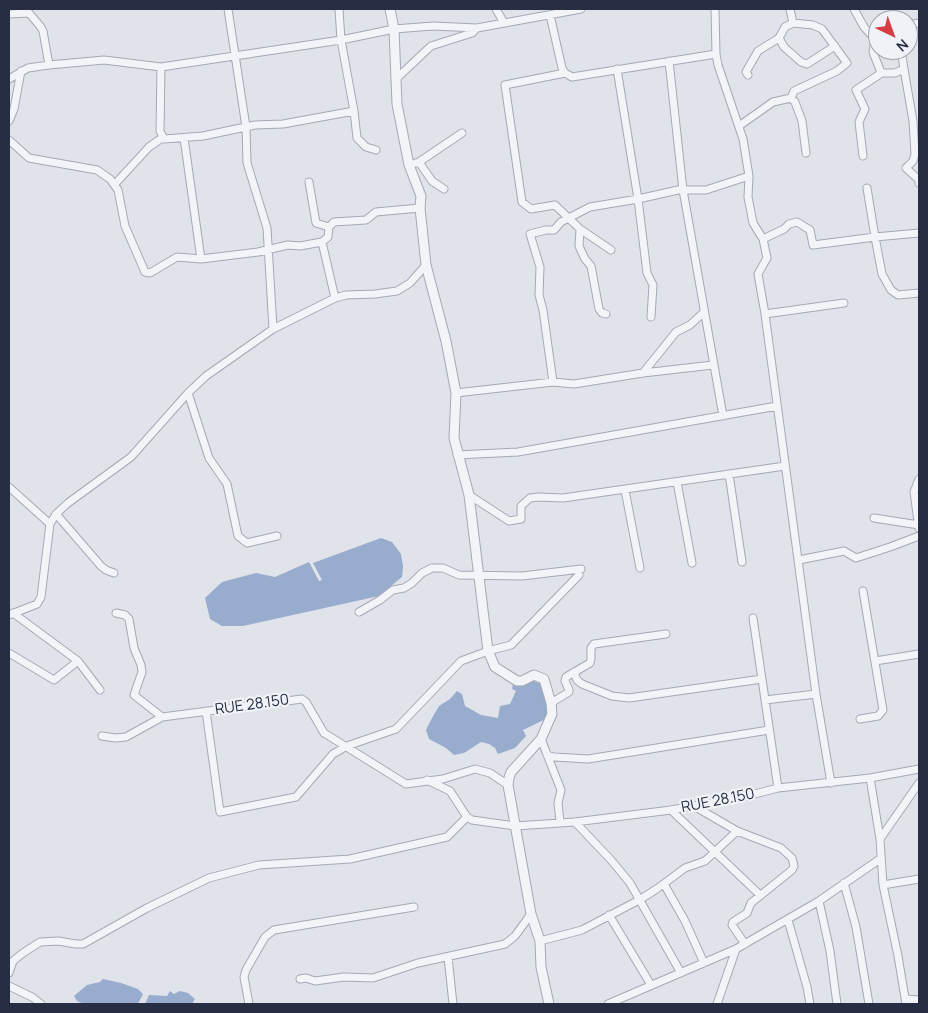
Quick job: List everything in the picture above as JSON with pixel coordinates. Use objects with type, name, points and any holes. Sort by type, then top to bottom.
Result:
[{"type":"street","points":[[228,9],[246,127],[247,163],[266,228],[273,329]]},
{"type":"street","points":[[339,9],[341,40],[357,138],[366,147],[376,150]]},
{"type":"street","points":[[390,9],[394,29],[398,104],[409,165],[421,196],[420,208],[426,265],[446,341],[456,393],[454,438],[469,495],[488,651],[495,667],[517,681],[522,681],[534,675],[544,680],[551,703],[552,714],[541,739],[511,772],[508,785],[531,914],[540,942],[541,967],[549,1004]]},
{"type":"street","points":[[496,9],[504,23]]},
{"type":"street","points":[[9,79],[28,68],[48,65],[104,60],[161,67],[341,40],[394,29],[433,26],[477,28],[581,9]]},
{"type":"street","points":[[715,9],[716,54],[720,72],[743,138],[749,176],[748,197],[753,223],[763,239],[767,258],[758,274],[816,694],[831,782]]},
{"type":"street","points":[[790,9],[793,23]]},
{"type":"street","points":[[854,9],[868,31]]},
{"type":"street","points":[[9,14],[29,11],[43,31],[48,65]]},
{"type":"street","points":[[550,15],[562,68],[565,73],[572,77],[716,54]]},
{"type":"street","points":[[748,75],[746,72],[758,51],[779,38],[784,27],[793,23],[813,24],[822,29],[847,63],[837,71],[794,91],[791,98]]},
{"type":"street","points":[[396,79],[431,46],[472,33],[477,28]]},
{"type":"street","points":[[779,38],[784,47],[806,64],[834,46]]},
{"type":"street","points":[[876,60],[880,73]]},
{"type":"street","points":[[903,60],[913,122],[915,154],[913,161],[906,168],[919,180],[919,183]]},
{"type":"street","points":[[669,61],[683,190],[723,416]]},
{"type":"street","points":[[161,67],[160,131],[162,138]]},
{"type":"street","points":[[616,69],[638,199],[647,273],[653,285],[651,316]]},
{"type":"street","points":[[880,73],[895,73],[904,69]]},
{"type":"street","points":[[9,121],[14,109],[21,71]]},
{"type":"street","points":[[565,73],[505,85],[522,202],[531,209],[555,205],[580,229],[611,250]]},
{"type":"street","points":[[863,156],[859,122],[865,109],[856,90],[879,76],[880,73]]},
{"type":"street","points":[[739,126],[773,102],[791,98]]},
{"type":"street","points":[[791,98],[795,102],[802,121],[806,153]]},
{"type":"street","points":[[115,184],[149,148],[162,138],[203,136],[246,127],[283,124],[354,111]]},
{"type":"street","points":[[409,165],[419,162],[462,133]]},
{"type":"street","points":[[184,138],[201,259]]},
{"type":"street","points":[[9,140],[29,158],[97,170],[115,184],[118,190],[125,226],[145,272],[150,273],[177,257],[201,259],[267,250],[288,245],[300,246],[322,242],[328,237],[329,227],[334,222],[366,220],[376,212],[420,208]]},
{"type":"street","points":[[419,162],[432,181],[444,189]]},
{"type":"street","points":[[553,382],[543,310],[539,295],[540,266],[530,234],[554,230],[561,222],[590,207],[683,190],[706,190],[749,176]]},
{"type":"street","points":[[309,182],[316,223],[329,227]]},
{"type":"street","points":[[867,188],[882,274],[891,290],[898,295],[919,293]]},
{"type":"street","points":[[763,239],[784,229],[789,224],[797,222],[810,230],[813,245],[919,233]]},
{"type":"street","points":[[580,229],[579,246],[585,259],[591,266],[599,309],[602,313],[606,314]]},
{"type":"street","points":[[322,242],[335,298]]},
{"type":"street","points":[[11,614],[36,604],[41,597],[50,524],[56,514],[131,457],[188,393],[206,376],[273,329],[335,298],[346,295],[397,291],[410,283],[426,265]]},
{"type":"street","points":[[765,314],[844,304]]},
{"type":"street","points":[[643,372],[676,332],[690,325],[704,312]]},
{"type":"street","points":[[456,393],[553,382],[574,384],[643,372],[713,365]]},
{"type":"street","points":[[188,393],[209,458],[227,484],[238,536],[247,543],[277,536]]},
{"type":"street","points":[[457,455],[518,452],[777,406]]},
{"type":"street","points":[[469,495],[509,521],[521,519],[520,506],[530,498],[538,496],[563,498],[785,466]]},
{"type":"street","points":[[729,474],[742,562]]},
{"type":"street","points":[[874,518],[919,526],[914,492],[919,479]]},
{"type":"street","points":[[677,482],[692,562]]},
{"type":"street","points":[[9,487],[50,524]]},
{"type":"street","points":[[625,490],[640,568]]},
{"type":"street","points":[[56,514],[101,566],[106,570],[114,572]]},
{"type":"street","points":[[798,560],[844,551],[856,558],[919,536]]},
{"type":"street","points":[[206,711],[220,812],[296,797],[333,754],[347,746],[396,729],[461,661],[512,645],[580,572],[522,576],[459,575],[443,568],[432,568],[422,573],[404,588],[393,590],[359,612]]},
{"type":"street","points":[[860,719],[878,716],[883,710],[863,591]]},
{"type":"street","points":[[102,736],[126,737],[162,717],[134,695],[142,672],[141,665],[134,648],[128,619],[125,615],[116,613]]},
{"type":"street","points":[[11,614],[78,661],[100,690]]},
{"type":"street","points":[[753,618],[778,788]]},
{"type":"street","points":[[551,703],[569,692],[570,690],[565,681],[566,677],[590,663],[592,659],[591,648],[594,644],[666,634]]},
{"type":"street","points":[[9,653],[54,680],[78,661]]},
{"type":"street","points":[[875,661],[919,654]]},
{"type":"street","points":[[574,672],[577,680],[582,684],[612,696],[629,698],[762,679]]},
{"type":"street","points":[[765,700],[816,694]]},
{"type":"street","name":"RUE 28.150","points":[[162,717],[302,699],[306,702],[324,733],[406,784],[443,778],[475,769],[490,772],[508,785]]},
{"type":"street","points":[[547,754],[554,757],[588,759],[769,730]]},
{"type":"street","points":[[541,739],[561,790],[558,802],[560,822]]},
{"type":"street","name":"RUE 28.150","points":[[515,826],[575,822],[672,810],[743,797],[778,788],[870,778],[919,769]]},
{"type":"street","points":[[870,778],[880,838],[883,885],[898,956],[905,1002],[919,1000]]},
{"type":"street","points":[[427,780],[450,791],[467,817],[472,820],[515,826]]},
{"type":"street","points":[[880,838],[919,783]]},
{"type":"street","points":[[694,806],[737,831],[776,845],[792,858],[794,866],[792,870],[751,903],[747,913],[733,923],[732,925],[745,944]]},
{"type":"street","points":[[672,810],[760,895]]},
{"type":"street","points":[[9,973],[14,961],[23,952],[40,942],[58,941],[84,944],[147,908],[209,878],[260,864],[350,859],[447,837],[467,817]]},
{"type":"street","points":[[575,822],[630,883],[641,899],[681,973]]},
{"type":"street","points":[[540,942],[582,930],[641,899],[684,868],[703,862],[737,831]]},
{"type":"street","points":[[608,1004],[736,949],[819,902],[880,859]]},
{"type":"street","points":[[883,885],[919,879]]},
{"type":"street","points":[[844,883],[856,927],[870,1004]]},
{"type":"street","points":[[664,884],[685,921],[704,963]]},
{"type":"street","points":[[819,902],[830,951],[837,1004]]},
{"type":"street","points":[[249,1004],[244,977],[246,970],[265,936],[274,930],[414,908]]},
{"type":"street","points":[[300,979],[306,978],[315,981],[344,976],[373,978],[418,963],[505,944],[515,936],[531,914]]},
{"type":"street","points":[[609,915],[651,985]]},
{"type":"street","points":[[788,920],[810,1004]]},
{"type":"street","points":[[717,1004],[736,949]]},
{"type":"street","points":[[448,957],[453,1004]]},
{"type":"street","points":[[9,986],[41,1004]]},
{"type":"water","points":[[381,538],[392,542],[401,554],[403,566],[402,577],[379,596],[243,626],[222,626],[210,619],[205,598],[222,582],[256,573],[275,577],[309,562],[319,581],[322,580],[313,563]]},
{"type":"water","points":[[532,680],[544,685],[548,718],[523,730],[526,736],[515,748],[498,754],[495,748],[481,742],[464,753],[454,755],[446,748],[429,739],[426,730],[439,706],[450,699],[457,691],[462,694],[465,706],[481,715],[498,718],[500,706],[510,704],[516,691],[512,689],[513,684],[526,684]]},
{"type":"water","points":[[103,979],[138,989],[143,994],[138,1004],[84,1004],[77,1001],[74,996],[87,985],[100,982]]},
{"type":"water","points":[[170,991],[174,994],[180,991],[188,993],[195,999],[192,1004],[145,1004],[149,995],[167,996]]}]
